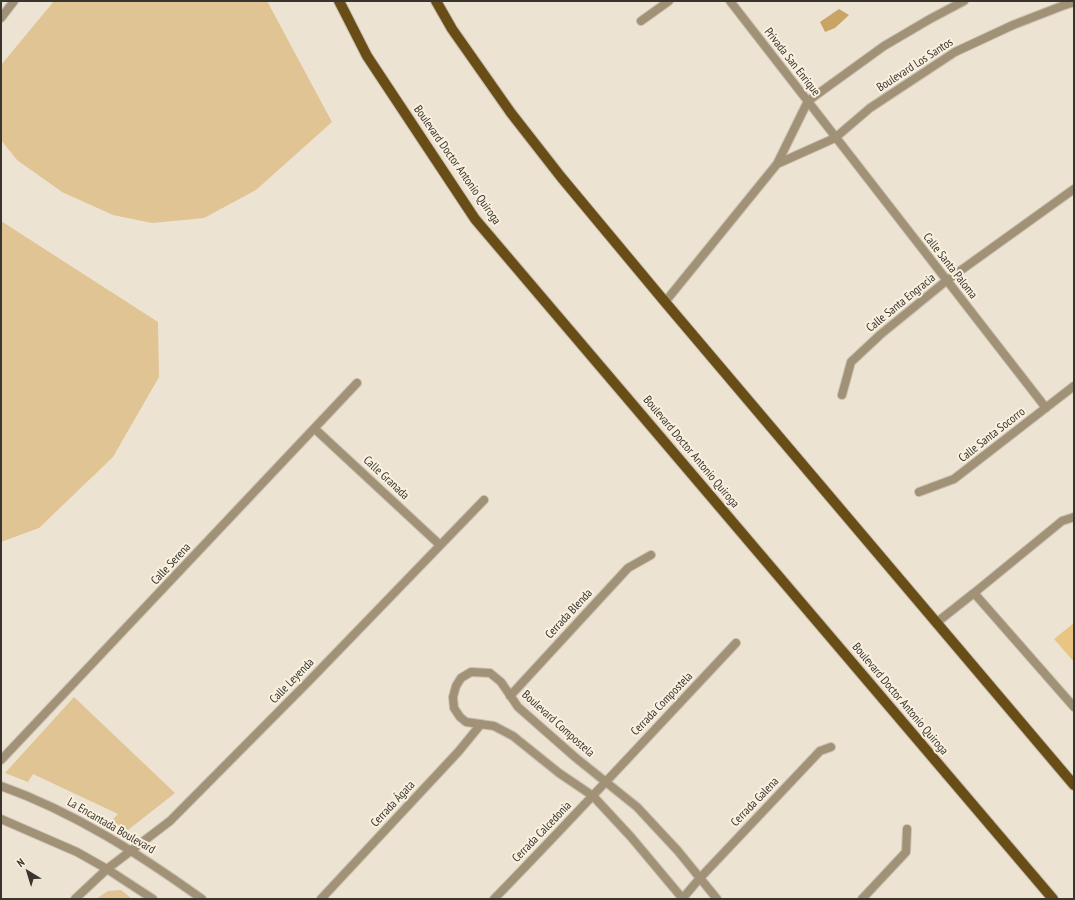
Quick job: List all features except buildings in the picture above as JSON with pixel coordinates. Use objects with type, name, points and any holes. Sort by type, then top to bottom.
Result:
[{"type":"main road","name":"Boulevard Doctor Antonio Quiroga","points":[[339,1],[367,56],[475,219],[1053,899]]},
{"type":"main road","points":[[436,1],[452,29],[511,113],[561,177],[664,302],[1074,785]]},
{"type":"street","points":[[1,18],[14,1]]},
{"type":"street","points":[[641,21],[669,1]]},
{"type":"street","name":"Privada San Enrique","points":[[730,1],[835,138]]},
{"type":"street","name":"Boulevard Los Santos","points":[[664,302],[777,164],[808,101],[884,46],[964,1]]},
{"type":"street","name":"Boulevard Los Santos","points":[[777,164],[835,138],[870,108],[956,52],[1013,25],[1074,2]]},
{"type":"street","name":"Calle Santa Paloma","points":[[835,138],[1046,408]]},
{"type":"street","name":"Calle Santa Engracia","points":[[842,395],[851,362],[881,334],[946,281],[1074,189]]},
{"type":"street","name":"Calle Serena","points":[[1,760],[357,383]]},
{"type":"street","name":"Calle Santa Socorro","points":[[919,492],[954,479],[1074,386]]},
{"type":"street","name":"Calle Granada","points":[[315,429],[440,544]]},
{"type":"street","name":"Calle Leyenda","points":[[75,899],[107,869],[170,821],[309,682],[440,544],[484,500]]},
{"type":"street","points":[[936,623],[1062,521],[1074,517]]},
{"type":"street","name":"Cerrada Blenda","points":[[510,696],[628,568],[651,555]]},
{"type":"street","points":[[974,592],[1074,707]]},
{"type":"street","name":"Cerrada Compostela","points":[[605,781],[736,643]]},
{"type":"street","name":"Boulevard Compostela","points":[[682,899],[631,837],[593,796],[559,773],[513,736],[494,726],[466,722],[460,717],[454,708],[452,697],[461,678],[471,672],[490,673],[501,682],[518,707],[576,758],[636,807],[678,851],[717,899]]},
{"type":"street","name":"Cerrada Ágata","points":[[322,899],[459,750],[481,724]]},
{"type":"street","name":"Cerrada Galena","points":[[682,899],[820,751],[831,747]]},
{"type":"street","name":"Cerrada Calcedonia","points":[[494,899],[569,823],[605,781]]},
{"type":"street","name":"La Encantada Boulevard","points":[[1,786],[28,796],[70,816],[132,850],[202,899]]},
{"type":"street","points":[[1,819],[76,852],[107,869],[154,899]]},
{"type":"street","points":[[862,899],[906,852],[907,829]]},
{"type":"shaded area","points":[[54,1],[267,1],[332,122],[256,190],[204,218],[152,223],[113,215],[62,192],[17,160],[1,140],[1,65]]},
{"type":"shaded area","points":[[839,9],[849,15],[835,28],[825,32],[820,22]]},
{"type":"shaded area","points":[[1,221],[158,322],[159,377],[113,457],[39,528],[1,542]]},
{"type":"shaded area","points":[[74,697],[175,793],[128,830],[111,821],[118,814],[33,774],[28,782],[5,773]]},
{"type":"shaded area","points":[[121,890],[132,899],[96,899],[108,891]]}]
